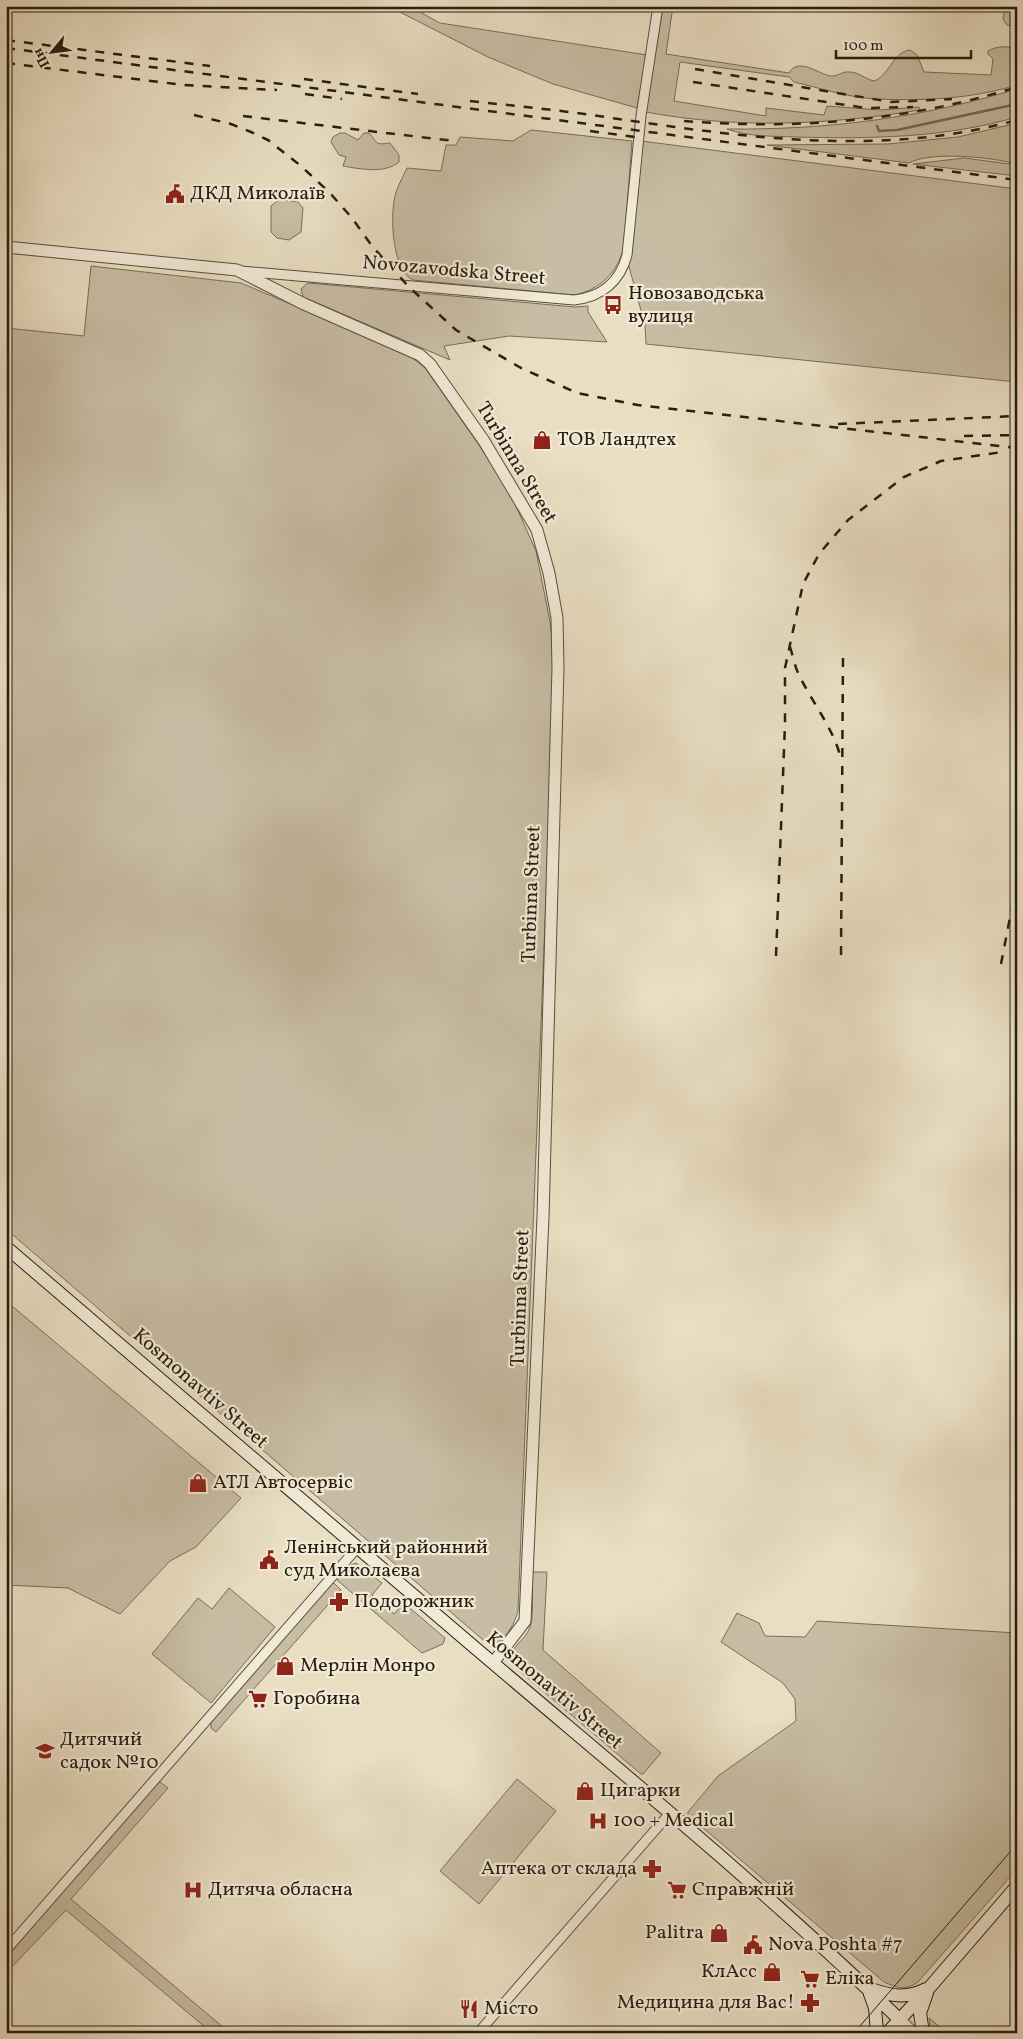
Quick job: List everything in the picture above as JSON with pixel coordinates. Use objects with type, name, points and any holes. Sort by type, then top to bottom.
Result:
[{"type":"main road","name":"Kosmonavtiv Street","points":[[6,1247],[356,1548],[670,1813],[867,1987],[900,2019]]},
{"type":"main road","points":[[887,2033],[930,1987],[1017,1886]]},
{"type":"main road","points":[[867,1987],[887,1995],[900,1996],[916,1994],[930,1987]]},
{"type":"main road","points":[[867,1987],[876,2008],[877,2033]]},
{"type":"main road","points":[[923,2033],[920,2013],[923,1999],[930,1987]]},
{"type":"street","name":"Novozavodska Street","points":[[6,247],[236,270],[574,300],[590,298],[604,292],[620,271],[626,254],[641,116],[658,6]]},
{"type":"street","name":"Turbinna Street","points":[[236,270],[304,304],[409,348],[430,364],[484,441],[538,530],[549,573],[556,618],[558,668],[543,1218],[525,1621],[492,1663]]},
{"type":"street","points":[[6,1950],[356,1548]]},
{"type":"street","points":[[478,2033],[670,1813]]},
{"type":"street","name":"Kosmonavtiv Street","points":[[900,2019],[913,2033]]},
{"type":"shaded area","points":[[388,6],[409,6],[440,23],[647,55],[637,108],[553,84],[488,57]]},
{"type":"shaded area","points":[[663,6],[673,6],[666,54],[789,73],[797,66],[808,67],[830,76],[853,72],[874,81],[884,74],[899,55],[910,50],[917,55],[924,72],[991,75],[993,59],[988,54],[988,51],[999,47],[1009,47],[1017,48],[1017,85],[1000,90],[947,98],[877,99],[856,97],[825,90],[794,82],[789,77],[680,62],[674,101],[766,116],[766,108],[824,115],[827,106],[880,110],[919,107],[920,110],[851,119],[783,123],[714,121],[646,112]]},
{"type":"shaded area","points":[[1005,6],[1017,6],[1017,22],[1012,26],[1007,25],[1003,19]]},
{"type":"shaded area","points":[[1017,89],[1017,117],[990,124],[935,133],[907,136],[824,138],[761,136],[727,129],[801,127],[874,120],[945,108]]},
{"type":"shaded area","points":[[1017,123],[1017,164],[961,156],[932,157],[909,163],[767,145],[888,144],[958,137]]},
{"type":"shaded area","points":[[531,130],[632,141],[624,246],[612,272],[592,289],[574,295],[413,280],[401,266],[394,242],[393,229],[393,205],[407,168],[441,171],[446,145],[456,145],[460,137],[513,141]]},
{"type":"shaded area","points":[[340,133],[345,133],[358,140],[364,133],[369,133],[377,143],[390,143],[399,155],[399,162],[393,166],[380,169],[343,166],[346,157],[339,155],[331,142],[333,137]]},
{"type":"shaded area","points":[[641,141],[1017,189],[1017,382],[646,344],[645,325],[628,263],[638,194]]},
{"type":"shaded area","points":[[964,158],[1017,165],[1017,176],[913,164]]},
{"type":"shaded area","points":[[280,199],[298,202],[303,208],[301,232],[289,240],[277,238],[271,232],[271,206]]},
{"type":"shaded area","points":[[91,266],[241,283],[406,353],[425,368],[479,445],[511,495],[536,551],[550,622],[555,667],[518,1611],[508,1633],[499,1642],[494,1644],[489,1645],[6,1229],[6,328],[84,336]]},
{"type":"shaded area","points":[[308,283],[575,307],[588,306],[588,312],[607,342],[509,336],[444,346],[450,360],[303,297],[301,289]]},
{"type":"shaded area","points":[[6,1301],[241,1498],[196,1547],[170,1561],[120,1614],[68,1588],[6,1585]]},
{"type":"shaded area","points":[[356,1563],[382,1583],[372,1595],[394,1614],[404,1603],[445,1638],[443,1644],[422,1653],[337,1580],[351,1565]]},
{"type":"shaded area","points":[[532,1572],[547,1572],[543,1650],[661,1753],[643,1774],[516,1668],[512,1655],[516,1646],[527,1633],[531,1622]]},
{"type":"shaded area","points":[[334,1583],[341,1590],[216,1732],[211,1728],[211,1721],[331,1584]]},
{"type":"shaded area","points":[[229,1588],[275,1627],[211,1703],[152,1654],[198,1598],[212,1609]]},
{"type":"shaded area","points":[[737,1613],[759,1623],[765,1636],[805,1637],[817,1621],[1017,1633],[1017,1869],[918,1982],[909,1987],[901,1988],[884,1982],[688,1815],[688,1812],[718,1776],[796,1721],[795,1699],[783,1683],[721,1642]]},
{"type":"shaded area","points":[[517,1779],[556,1811],[479,1904],[440,1871]]},
{"type":"shaded area","points":[[160,1782],[168,1788],[71,1899],[230,2033],[212,2033],[66,1910],[6,1973],[6,1958],[156,1783]]},
{"type":"shaded area","points":[[929,2018],[947,2033],[931,2033]]},
{"type":"waterway","points":[[877,126],[879,131],[897,130],[1017,104]]},
{"type":"tram line","points":[[854,2033],[1017,1844]]},
{"type":"railway","points":[[6,40],[210,66]]},
{"type":"railway","points":[[6,48],[1017,180]]},
{"type":"railway","points":[[6,63],[184,85],[277,90]]},
{"type":"railway","points":[[695,69],[891,102],[952,99]]},
{"type":"railway","points":[[304,79],[418,94]]},
{"type":"railway","points":[[693,82],[866,108],[913,107]]},
{"type":"railway","points":[[684,121],[768,124],[852,120],[935,108],[1017,87]]},
{"type":"railway","points":[[305,94],[342,99]]},
{"type":"railway","points":[[470,101],[571,112],[760,137],[811,140],[863,141],[915,138],[966,132],[1017,120]]},
{"type":"railway","points":[[194,115],[231,124],[268,140],[301,166],[330,193],[352,218],[372,246],[409,287],[456,330],[521,368],[577,393],[638,405],[1017,448]]},
{"type":"railway","points":[[243,116],[454,141]]},
{"type":"railway","points":[[590,131],[635,137]]},
{"type":"railway","points":[[838,424],[1017,416]]},
{"type":"railway","points":[[964,436],[1017,435]]},
{"type":"railway","points":[[776,956],[785,724],[785,668],[803,584],[819,554],[848,520],[904,477],[941,461],[1002,452]]},
{"type":"railway","points":[[1017,621],[1017,678]]},
{"type":"railway","points":[[790,647],[798,673],[827,725],[840,755]]},
{"type":"railway","points":[[841,955],[843,656]]},
{"type":"railway","points":[[1001,964],[1017,881]]},
{"type":"place","name":"ДКД Миколаїв","points":[[175,194]]},
{"type":"place","name":"Новозаводська вулиця","points":[[613,305]]},
{"type":"place","name":"ТОВ Ландтех","points":[[542,440]]},
{"type":"place","name":"АТЛ Автосервіс","points":[[198,1483]]},
{"type":"place","name":"Ленінський районний суд Миколаєва","points":[[269,1560]]},
{"type":"place","name":"Подорожник","points":[[339,1602]]},
{"type":"place","name":"Мерлін Монро","points":[[285,1666]]},
{"type":"place","name":"Горобина","points":[[258,1699]]},
{"type":"place","name":"Дитячий садок №10","points":[[45,1751]]},
{"type":"place","name":"Цигарки","points":[[585,1791]]},
{"type":"place","name":"100 + Medical","points":[[598,1821]]},
{"type":"place","name":"Аптека от склада","points":[[652,1869]]},
{"type":"place","name":"Дитяча обласна","points":[[193,1890]]},
{"type":"place","name":"Справжній","points":[[677,1890]]},
{"type":"place","name":"Palitra","points":[[719,1933]]},
{"type":"place","name":"Nova Poshta #7","points":[[753,1945]]},
{"type":"place","name":"КлАсс","points":[[772,1972]]},
{"type":"place","name":"Еліка","points":[[810,1979]]},
{"type":"place","name":"Медицина для Вас!","points":[[810,2003]]},
{"type":"place","name":"Місто","points":[[469,2009]]}]
